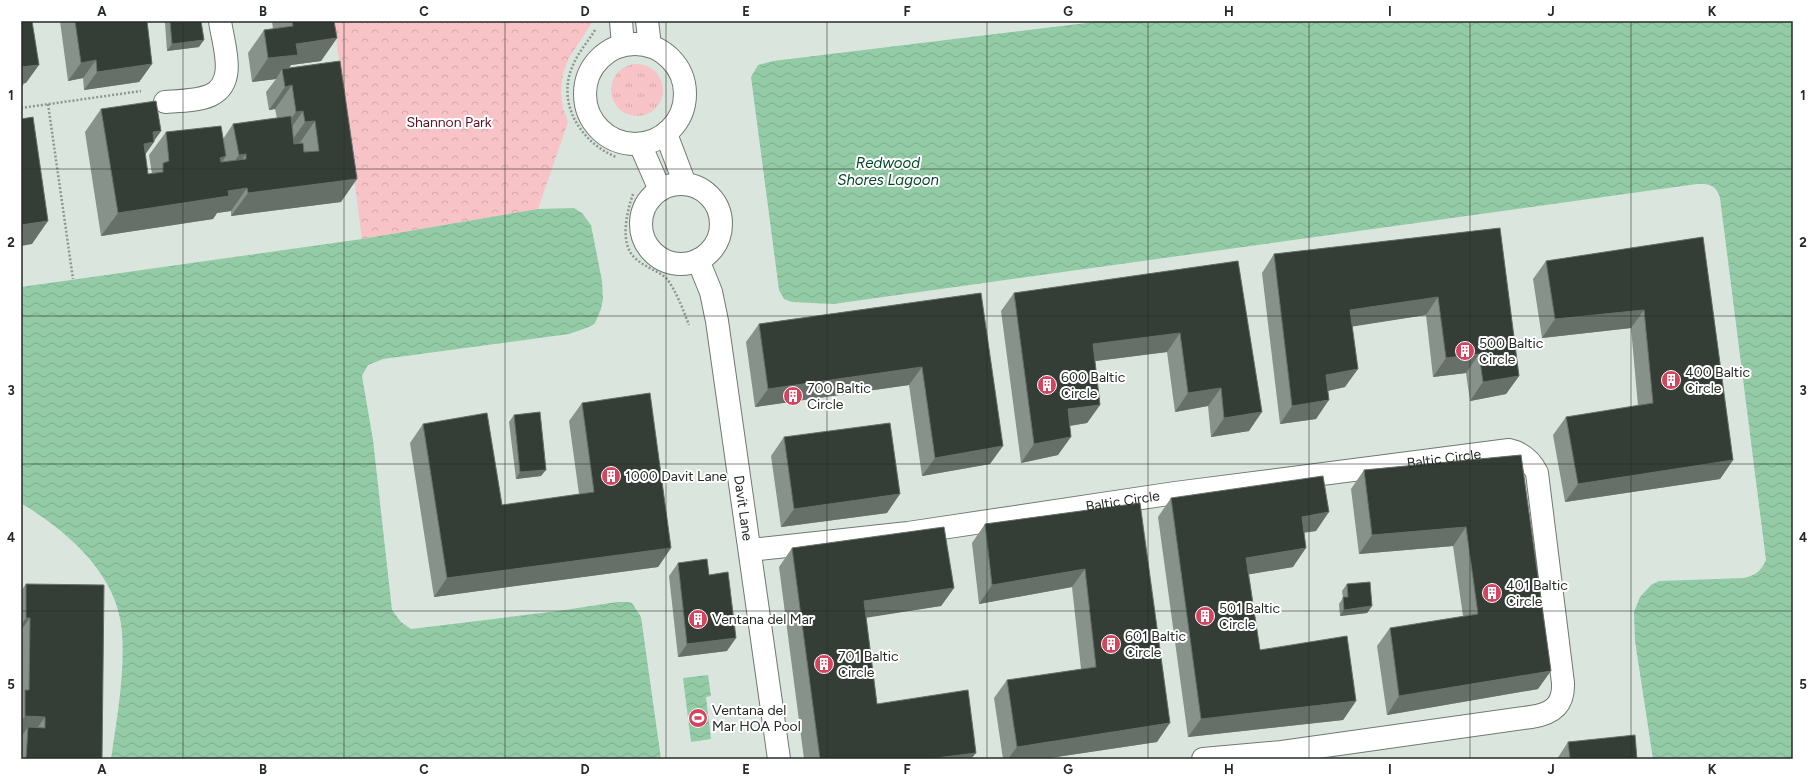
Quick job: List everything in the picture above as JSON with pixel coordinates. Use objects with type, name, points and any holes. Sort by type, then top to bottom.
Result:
[{"type":"street","points":[[165,102],[201,98],[220,89],[227,78],[227,67],[220,21]]},
{"type":"street","points":[[621,21],[623,45]]},
{"type":"street","points":[[647,21],[650,46]]},
{"type":"street","points":[[636,43],[650,46],[664,52],[675,63],[683,77],[685,92],[684,108],[677,122],[666,134],[654,141],[640,144],[624,143],[608,137],[596,126],[588,112],[584,95],[587,78],[595,63],[608,52],[623,45],[636,43]]},
{"type":"street","points":[[666,134],[685,184]]},
{"type":"street","points":[[640,144],[660,190]]},
{"type":"street","points":[[685,184],[698,187],[709,194],[716,205],[720,217],[721,230],[716,242],[708,253],[698,260],[685,264],[672,263],[659,257],[650,248],[643,236],[642,223],[644,210],[650,199],[660,190],[672,185],[685,184]]},
{"type":"street","name":"Davit Lane","points":[[698,260],[711,292],[717,321],[779,759]]},
{"type":"street","name":"Baltic Circle","points":[[750,550],[908,533],[1175,493],[1509,450],[1519,453],[1530,462],[1537,474],[1563,683],[1562,698],[1555,708],[1544,715],[1282,752],[1203,759]]},
{"type":"path","points":[[596,29],[572,68],[567,86],[569,102],[577,124],[586,136],[606,153],[620,158]]},
{"type":"path","points":[[21,108],[143,91],[165,102]]},
{"type":"path","points":[[48,104],[73,279]]},
{"type":"path","points":[[634,191],[627,219],[626,239],[630,252],[634,258],[661,274],[670,284],[691,328]]},
{"type":"green space","name":"Shannon Park","points":[[334,21],[593,21],[569,58],[563,73],[561,92],[563,108],[568,122],[538,209],[362,239]]},
{"type":"green space","points":[[632,64],[642,64],[656,71],[663,85],[663,95],[656,109],[642,116],[632,116],[622,112],[615,105],[611,95],[611,85],[615,75],[622,68]]},
{"type":"water","name":"Redwood Shores Lagoon","points":[[1103,21],[1793,21],[1793,759],[1653,759],[1635,641],[1634,612],[1640,597],[1651,585],[1659,581],[1744,578],[1758,572],[1766,560],[1720,198],[1715,188],[1712,186],[1697,184],[833,304],[792,302],[784,299],[779,290],[751,77],[758,65],[773,61]]},
{"type":"water","points":[[574,208],[582,213],[591,225],[602,281],[603,299],[601,309],[595,323],[589,327],[569,334],[383,359],[368,365],[362,376],[373,440],[392,610],[401,622],[411,629],[558,611],[617,602],[632,603],[641,617],[661,759],[111,759],[120,696],[123,648],[118,611],[111,591],[87,556],[72,541],[56,527],[21,503],[21,287],[362,239],[538,209]]},
{"type":"water","name":"Ventana del Mar HOA Pool","points":[[708,675],[711,696],[706,697],[711,739],[691,742],[683,678]]},
{"type":"building","points":[[21,21],[32,21],[39,65],[21,67]]},
{"type":"building","points":[[75,21],[147,21],[152,64],[97,72],[96,60],[81,63]]},
{"type":"building","points":[[170,21],[201,21],[204,40],[172,44]]},
{"type":"building","points":[[292,21],[334,21],[337,38],[296,44],[298,55],[268,58],[264,30],[293,26]]},
{"type":"building","points":[[340,61],[357,179],[248,193],[247,188],[228,191],[229,196],[118,213],[101,109],[156,101],[161,131],[153,132],[154,142],[144,144],[148,174],[163,172],[163,163],[169,161],[166,132],[221,126],[226,156],[220,158],[221,162],[246,159],[246,154],[239,155],[233,124],[291,116],[294,144],[303,143],[304,152],[319,151],[315,121],[305,122],[303,111],[296,112],[292,85],[285,87],[282,69]]},
{"type":"building","points":[[21,67],[23,85],[21,85]]},
{"type":"building","points":[[33,117],[48,221],[21,225],[21,119]]},
{"type":"building","name":"500 Baltic Circle","points":[[1500,228],[1519,376],[1483,382],[1479,354],[1446,358],[1438,297],[1350,310],[1358,369],[1326,375],[1329,400],[1292,406],[1274,254]]},
{"type":"building","name":"400 Baltic Circle","points":[[1703,237],[1733,460],[1578,484],[1566,417],[1653,403],[1644,310],[1555,319],[1546,261]]},
{"type":"building","name":"600 Baltic Circle","points":[[1238,261],[1262,412],[1224,418],[1221,388],[1188,393],[1180,333],[1093,344],[1100,405],[1068,409],[1071,437],[1034,444],[1014,293]]},
{"type":"building","name":"700 Baltic Circle","points":[[981,293],[1003,446],[935,458],[922,367],[768,389],[759,324]]},
{"type":"building","name":"1000 Davit Lane","points":[[650,393],[671,548],[447,578],[423,424],[487,413],[502,505],[594,492],[582,403]]},
{"type":"building","points":[[540,412],[546,470],[520,472],[514,415]]},
{"type":"building","name":"700 Baltic Circle","points":[[890,423],[900,494],[794,509],[784,437]]},
{"type":"building","name":"401 Baltic Circle","points":[[1521,455],[1551,671],[1399,696],[1390,628],[1478,614],[1466,527],[1372,535],[1364,470]]},
{"type":"building","name":"501 Baltic Circle","points":[[1323,476],[1329,512],[1302,517],[1306,548],[1246,558],[1260,650],[1347,636],[1356,701],[1201,719],[1171,498]]},
{"type":"building","name":"601 Baltic Circle","points":[[1140,503],[1170,723],[1017,747],[1007,680],[1096,667],[1085,569],[992,585],[985,524]]},
{"type":"building","name":"701 Baltic Circle","points":[[944,527],[954,588],[864,601],[877,704],[968,690],[976,753],[928,759],[820,759],[792,548]]},
{"type":"building","name":"Ventana del Mar","points":[[707,559],[709,575],[728,572],[736,638],[687,644],[678,563]]},
{"type":"building","points":[[1370,582],[1372,606],[1344,610],[1343,597],[1348,597],[1347,584]]},
{"type":"building","points":[[26,584],[104,585],[102,759],[26,759],[28,727],[45,728],[45,717],[25,716],[25,690],[29,690],[30,618],[26,618]]},
{"type":"building","points":[[1635,735],[1637,759],[1570,759],[1568,742]]},
{"type":"place","name":"500 Baltic Circle","points":[[1465,351]]},
{"type":"place","name":"400 Baltic Circle","points":[[1671,380]]},
{"type":"place","name":"600 Baltic Circle","points":[[1047,385]]},
{"type":"place","name":"700 Baltic Circle","points":[[793,396]]},
{"type":"place","name":"1000 Davit Lane","points":[[611,476]]},
{"type":"place","name":"401 Baltic Circle","points":[[1492,593]]},
{"type":"place","name":"501 Baltic Circle","points":[[1205,616]]},
{"type":"place","name":"Ventana del Mar","points":[[698,619]]},
{"type":"place","name":"601 Baltic Circle","points":[[1111,644]]},
{"type":"place","name":"701 Baltic Circle","points":[[824,664]]},
{"type":"place","name":"Ventana del Mar HOA Pool","points":[[698,718]]}]
